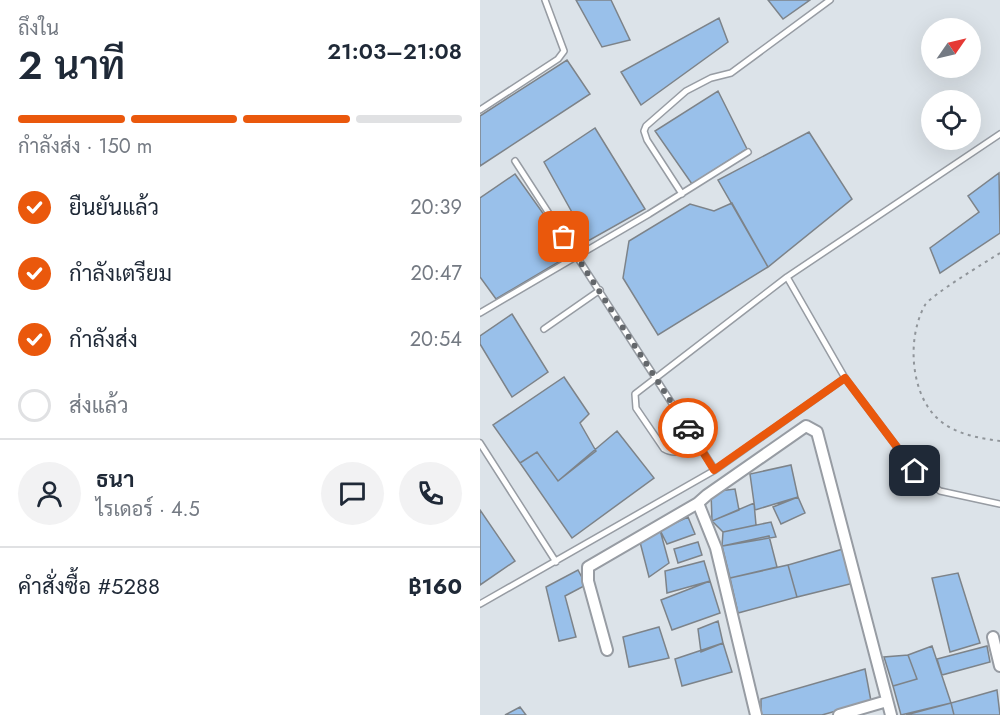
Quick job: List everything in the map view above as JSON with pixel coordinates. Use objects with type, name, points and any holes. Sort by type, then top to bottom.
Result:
[{"type":"street","points":[[607,650],[588,581],[587,569],[699,503],[707,495],[806,426],[817,432],[891,715]]},
{"type":"street","points":[[699,503],[716,548],[756,715]]},
{"type":"street","points":[[993,637],[1000,666]]},
{"type":"street","points":[[839,715],[887,701]]},
{"type":"lane","points":[[480,110],[558,59],[564,51],[545,0]]},
{"type":"lane","points":[[682,194],[647,140],[644,131],[646,126],[686,91],[711,78],[731,73],[830,0]]},
{"type":"lane","points":[[699,446],[670,453],[658,442],[636,408],[635,394],[787,278],[1000,134]]},
{"type":"lane","points":[[480,313],[682,194],[748,152]]},
{"type":"lane","points":[[514,161],[656,376],[714,470]]},
{"type":"lane","points":[[787,278],[845,378],[915,471],[929,484],[956,496],[1000,504]]},
{"type":"lane","points":[[544,329],[600,290]]},
{"type":"lane","points":[[480,604],[714,470],[845,378]]},
{"type":"lane","points":[[480,443],[556,562]]},
{"type":"path","points":[[1000,253],[925,304],[913,344],[915,382],[936,417],[968,436],[1000,441]]},
{"type":"building","points":[[576,0],[611,0],[630,40],[602,47]]},
{"type":"building","points":[[768,0],[810,0],[783,19]]},
{"type":"building","points":[[719,18],[728,42],[641,105],[621,72]]},
{"type":"building","points":[[567,60],[590,94],[480,166],[480,116]]},
{"type":"building","points":[[718,91],[747,149],[692,184],[655,131]]},
{"type":"building","points":[[595,128],[645,209],[588,241],[544,162]]},
{"type":"building","points":[[809,132],[852,199],[768,267],[718,180]]},
{"type":"building","points":[[999,173],[1000,233],[940,273],[930,248],[979,212],[968,196]]},
{"type":"building","points":[[515,174],[572,254],[496,299],[480,277],[480,198]]},
{"type":"building","points":[[732,203],[768,267],[658,335],[623,278],[629,241],[690,204],[714,211]]},
{"type":"building","points":[[512,314],[548,372],[512,397],[480,344],[480,336]]},
{"type":"building","points":[[564,377],[589,414],[580,423],[596,451],[558,481],[537,452],[520,463],[493,425]]},
{"type":"building","points":[[617,431],[654,478],[572,538],[520,463],[537,452],[558,481]]},
{"type":"building","points":[[791,465],[798,497],[755,510],[750,474]]},
{"type":"building","points":[[735,489],[739,510],[712,521],[711,492]]},
{"type":"building","points":[[798,497],[805,513],[781,524],[773,507]]},
{"type":"building","points":[[754,503],[756,525],[723,532],[712,521]]},
{"type":"building","points":[[480,510],[515,561],[480,585]]},
{"type":"building","points":[[688,517],[695,534],[667,544],[660,530]]},
{"type":"building","points":[[771,522],[776,537],[722,546],[723,532]]},
{"type":"building","points":[[660,530],[669,563],[649,577],[640,542]]},
{"type":"building","points":[[769,536],[777,567],[730,578],[722,546]]},
{"type":"building","points":[[698,542],[702,555],[678,563],[674,549]]},
{"type":"building","points":[[843,549],[854,583],[797,597],[788,565]]},
{"type":"building","points":[[704,561],[710,581],[667,593],[665,571]]},
{"type":"building","points":[[788,565],[797,597],[738,613],[730,578]]},
{"type":"building","points":[[578,570],[586,585],[565,596],[576,637],[559,641],[546,587]]},
{"type":"building","points":[[958,573],[980,643],[950,652],[932,578]]},
{"type":"building","points":[[710,581],[720,613],[672,630],[661,600]]},
{"type":"building","points":[[718,621],[723,643],[701,652],[698,629]]},
{"type":"building","points":[[659,627],[669,658],[629,667],[623,637]]},
{"type":"building","points":[[723,643],[732,672],[682,686],[675,659]]},
{"type":"building","points":[[932,646],[951,703],[901,715],[893,686],[917,679],[908,655]]},
{"type":"building","points":[[987,646],[990,662],[942,675],[937,659]]},
{"type":"building","points":[[908,655],[917,679],[893,686],[884,657]]},
{"type":"building","points":[[865,669],[871,701],[822,715],[761,715],[761,699]]},
{"type":"building","points":[[997,690],[1000,715],[954,715],[951,703]]},
{"type":"building","points":[[951,703],[954,715],[906,715]]},
{"type":"building","points":[[520,707],[526,715],[505,715]]},
{"type":"way so far","points":[[564,237],[688,428]]},
{"type":"route","points":[[688,428],[714,470],[845,378],[915,471]]}]
